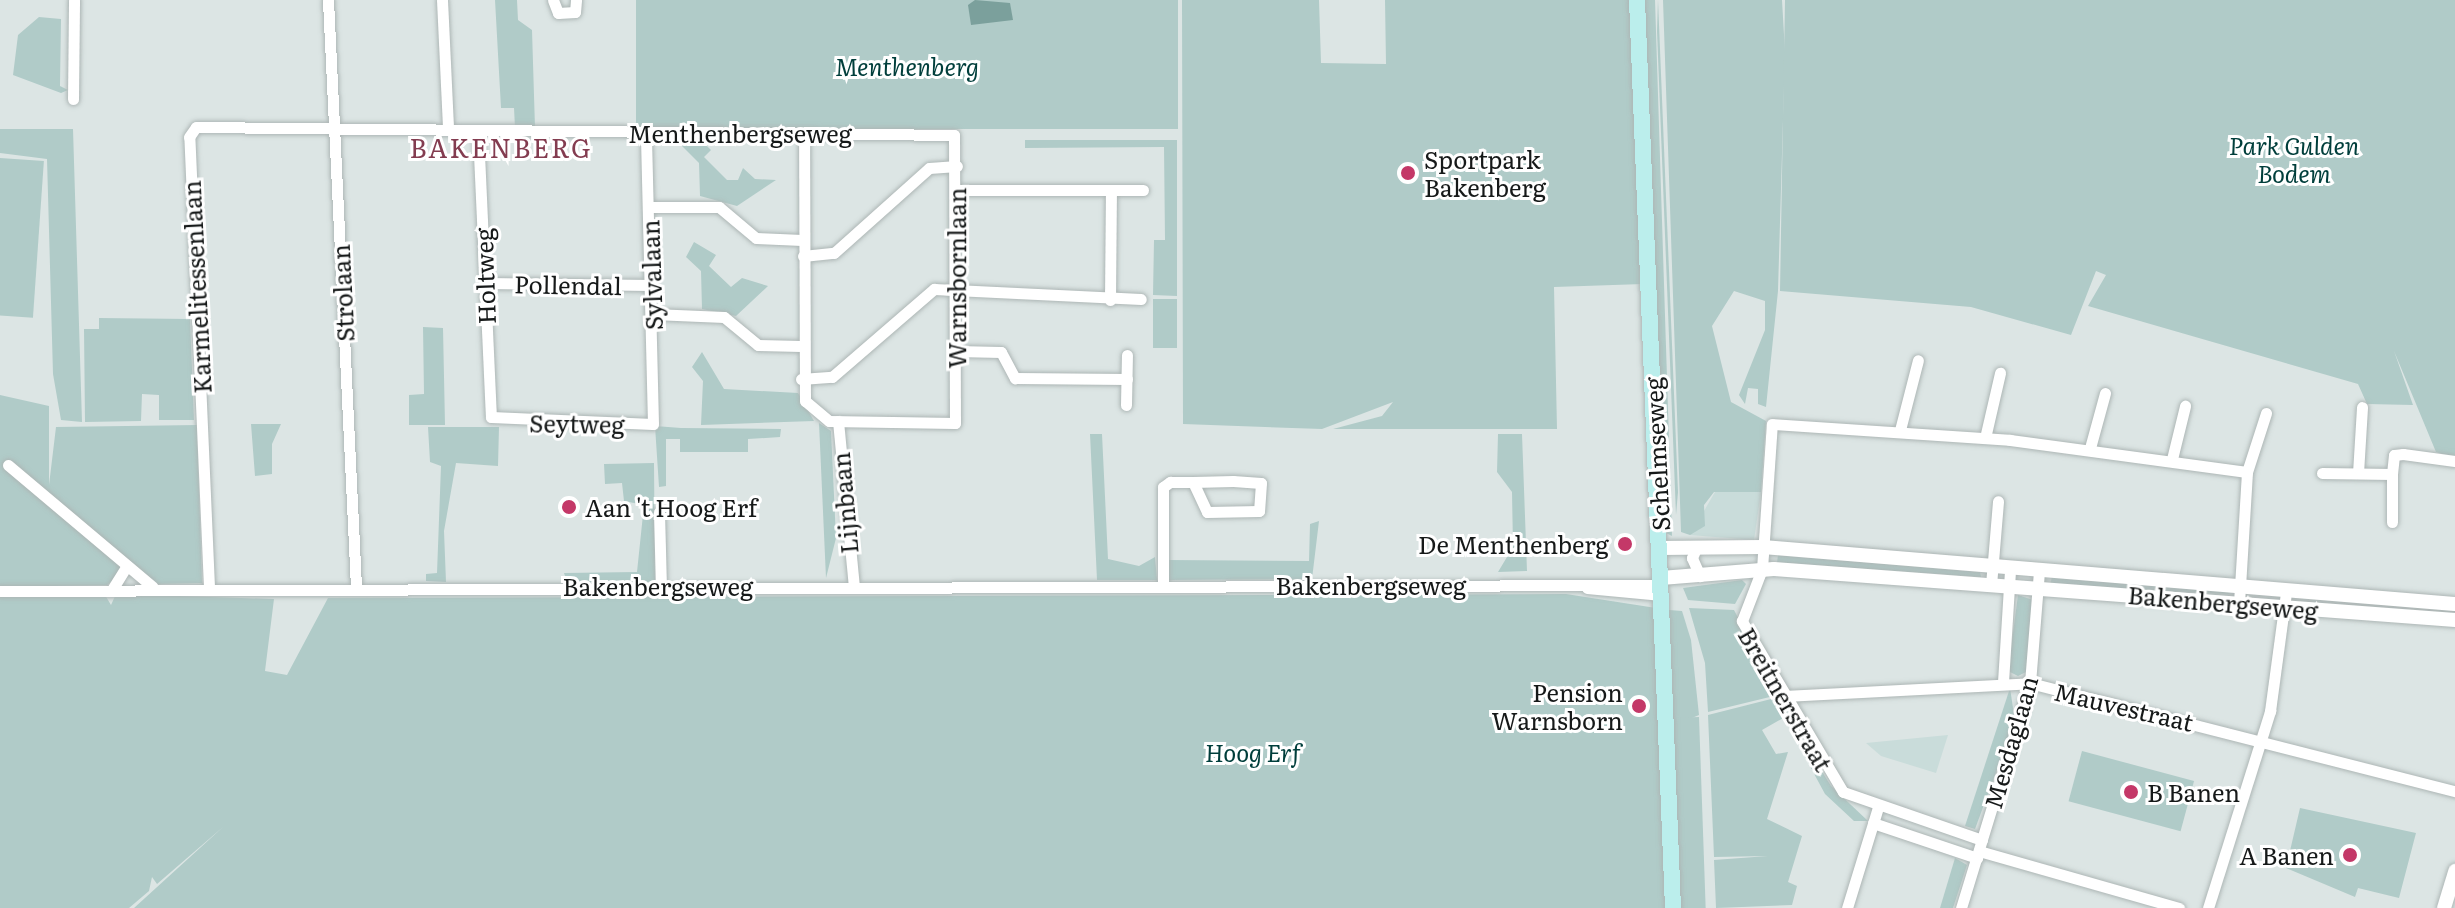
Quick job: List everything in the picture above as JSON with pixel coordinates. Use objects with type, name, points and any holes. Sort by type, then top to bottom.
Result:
[{"type":"main road","name":"Schelmseweg","points":[[1637,0],[1673,908]]},
{"type":"street","points":[[73,99],[74,0]]},
{"type":"street","name":"Strolaan","points":[[328,0],[356,587]]},
{"type":"street","points":[[442,0],[448,127]]},
{"type":"street","points":[[553,0],[558,13],[575,12],[576,0]]},
{"type":"street","name":"Menthenbergseweg","points":[[334,125],[448,127],[478,132],[954,135]]},
{"type":"street","name":"Karmelitessenlaan","points":[[209,587],[189,137],[196,127],[334,125]]},
{"type":"street","name":"Holtweg","points":[[478,132],[494,420]]},
{"type":"street","name":"Sylvalaan","points":[[646,133],[657,418]]},
{"type":"street","points":[[804,134],[801,379],[809,406],[838,421]]},
{"type":"street","name":"Warnsbornlaan","points":[[838,421],[955,423],[957,166],[954,135]]},
{"type":"street","points":[[803,256],[834,253],[929,168],[957,166]]},
{"type":"street","points":[[957,190],[1143,190]]},
{"type":"street","points":[[1110,300],[1111,190]]},
{"type":"street","points":[[649,207],[719,207],[756,238],[802,240]]},
{"type":"street","name":"Pollendal","points":[[485,283],[652,285]]},
{"type":"street","points":[[801,379],[832,377],[928,291],[956,288],[1110,300],[1141,299]]},
{"type":"street","points":[[653,314],[724,317],[758,345],[801,346]]},
{"type":"street","points":[[956,351],[1007,355],[1015,378],[1127,379]]},
{"type":"street","points":[[1126,405],[1127,355]]},
{"type":"street","points":[[1900,430],[1918,360]]},
{"type":"street","points":[[1985,438],[2000,373]]},
{"type":"street","points":[[2090,448],[2105,393]]},
{"type":"street","points":[[2172,459],[2185,406]]},
{"type":"street","points":[[2358,473],[2362,407]]},
{"type":"street","points":[[2239,603],[2247,472],[2266,413]]},
{"type":"street","name":"Seytweg","points":[[494,420],[653,424],[657,418]]},
{"type":"street","name":"Lijnbaan","points":[[838,421],[854,586]]},
{"type":"street","points":[[1762,569],[1774,422],[2090,448],[2247,472]]},
{"type":"street","points":[[2392,522],[2394,455],[2455,461]]},
{"type":"street","points":[[8,465],[153,587]]},
{"type":"street","points":[[2322,473],[2392,474]]},
{"type":"street","points":[[1163,585],[1160,495],[1170,482],[1193,482],[1261,483],[1259,511],[1207,512],[1193,482]]},
{"type":"street","points":[[1991,577],[1998,501]]},
{"type":"street","points":[[659,512],[661,586]]},
{"type":"street","points":[[1697,546],[1692,558],[1700,576]]},
{"type":"street","name":"Bakenbergseweg","points":[[1660,548],[1763,547],[1991,577]]},
{"type":"street","points":[[113,588],[127,566]]},
{"type":"street","name":"Bakenbergseweg","points":[[0,591],[153,587],[1661,586],[1700,576],[1762,569],[2010,578],[2039,572],[2240,588],[2286,599],[2455,620]]},
{"type":"street","name":"Breitnerstraat","points":[[1762,569],[1740,618],[1837,786],[1979,850]]},
{"type":"street","name":"Mesdaglaan","points":[[1961,908],[2030,683],[2039,572]]},
{"type":"street","name":"Bakenbergseweg","points":[[2010,578],[2038,587],[2239,603],[2286,599],[2455,604]]},
{"type":"street","name":"Mesdaglaan","points":[[2003,682],[2010,578]]},
{"type":"street","points":[[2208,908],[2262,743],[2286,599]]},
{"type":"street","name":"Mauvestraat","points":[[1785,696],[2003,682],[2030,683],[2455,791]]},
{"type":"street","points":[[1847,908],[1878,807]]},
{"type":"street","name":"Breitnerstraat","points":[[1873,823],[2179,908]]},
{"type":"street","points":[[2444,908],[2455,871]]},
{"type":"shaded area","points":[[975,0],[1010,3],[1013,20],[971,25],[968,5]]},
{"type":"shaded area","points":[[1715,492],[1761,492],[1754,540],[1690,535]]},
{"type":"shaded area","points":[[1948,735],[1936,773],[1881,756],[1866,743]]},
{"type":"green space","points":[[495,0],[517,0],[518,20],[532,30],[535,128],[515,128],[514,108],[501,108]]},
{"type":"green space","name":"Menthenberg","points":[[636,0],[1178,0],[1178,129],[636,129]]},
{"type":"green space","name":"Sportpark Bakenberg","points":[[1182,0],[1319,0],[1321,63],[1386,64],[1385,0],[1632,0],[1643,284],[1554,287],[1557,429],[1333,429],[1382,416],[1393,402],[1322,429],[1183,424]]},
{"type":"green space","points":[[1641,0],[1655,0],[1672,536],[1664,532]]},
{"type":"green space","points":[[1658,0],[1678,492],[1676,515],[1657,31]]},
{"type":"green space","points":[[1663,0],[1782,0],[1785,52],[1778,291],[1766,407],[1758,404],[1758,389],[1748,388],[1745,404],[1739,395],[1765,330],[1765,301],[1734,291],[1712,326],[1731,402],[1766,421],[1761,492],[1714,492],[1704,505],[1705,526],[1690,535],[1681,532]]},
{"type":"green space","name":"Park Gulden Bodem","points":[[1785,0],[2455,0],[2455,458],[2436,452],[2394,351],[2413,405],[2367,404],[2358,384],[2088,306],[2106,275],[2096,271],[2071,335],[1971,307],[1780,291]]},
{"type":"green space","points":[[39,17],[61,19],[60,86],[68,90],[61,93],[13,75],[18,35]]},
{"type":"green space","points":[[0,129],[73,129],[82,422],[61,420],[53,374],[47,159],[0,153]]},
{"type":"green space","points":[[1025,140],[1177,140],[1177,296],[1153,295],[1154,240],[1165,240],[1164,147],[1025,148]]},
{"type":"green space","points":[[705,144],[711,150],[704,157],[727,180],[738,180],[743,168],[755,179],[776,180],[737,206],[700,196],[699,163],[681,145]]},
{"type":"green space","points":[[0,158],[44,161],[33,318],[0,315]]},
{"type":"green space","points":[[694,242],[716,255],[709,266],[731,287],[742,278],[768,286],[736,316],[702,309],[701,271],[686,257]]},
{"type":"green space","points":[[1153,299],[1177,299],[1177,348],[1153,348]]},
{"type":"green space","points":[[99,318],[190,319],[194,420],[159,420],[159,395],[142,394],[141,421],[85,422],[84,329],[99,329]]},
{"type":"green space","points":[[423,327],[443,328],[445,425],[409,425],[409,395],[424,394]]},
{"type":"green space","points":[[702,352],[724,389],[798,393],[814,421],[701,425],[703,381],[692,367]]},
{"type":"green space","points":[[0,395],[49,406],[49,485],[56,427],[197,425],[202,583],[154,584],[130,566],[107,585],[0,587]]},
{"type":"green space","points":[[819,423],[831,431],[836,538],[826,578]]},
{"type":"green space","points":[[251,424],[281,424],[272,444],[272,474],[255,476]]},
{"type":"green space","points":[[655,426],[781,429],[780,437],[748,439],[748,452],[680,452],[680,439],[666,439],[666,486],[659,487]]},
{"type":"green space","points":[[428,427],[499,427],[498,466],[456,463],[444,531],[446,582],[426,581],[426,574],[437,573],[441,466],[430,462]]},
{"type":"green space","points":[[1090,434],[1102,434],[1108,559],[1139,566],[1155,557],[1157,580],[1097,580]]},
{"type":"green space","points":[[1498,434],[1522,434],[1527,571],[1498,572],[1513,547],[1512,492],[1497,472]]},
{"type":"green space","points":[[654,463],[655,582],[567,582],[564,573],[637,572],[644,505],[624,501],[622,483],[605,484],[604,464]]},
{"type":"green space","points":[[1319,521],[1312,579],[1168,580],[1166,560],[1309,561],[1310,524]]},
{"type":"green space","points":[[1778,555],[1980,572],[1981,577],[1777,563]]},
{"type":"green space","points":[[2052,577],[2224,589],[2230,594],[2050,585]]},
{"type":"green space","points":[[1742,580],[1746,584],[1735,604],[1688,600],[1683,588]]},
{"type":"green space","name":"Hoog Erf","points":[[0,594],[105,595],[111,605],[116,594],[274,599],[265,671],[287,675],[328,598],[1566,594],[1656,608],[1669,908],[134,908],[223,827],[157,884],[152,877],[149,891],[129,908],[0,908]]},
{"type":"green space","points":[[2018,595],[2033,600],[2028,671],[2018,676],[2008,671]]},
{"type":"green space","points":[[1689,608],[1734,610],[1778,695],[1708,712],[1705,663]]},
{"type":"green space","points":[[1669,610],[1682,611],[1691,640],[1699,715],[1671,727]]},
{"type":"green space","points":[[2010,688],[2015,721],[1975,829],[1965,826]]},
{"type":"green space","points":[[1779,697],[1794,722],[1785,717],[1762,730],[1776,754],[1788,752],[1767,819],[1802,836],[1788,882],[1797,886],[1792,905],[1716,908],[1714,860],[1768,856],[1714,857],[1708,715]]},
{"type":"green space","points":[[1699,717],[1706,908],[1675,908],[1668,718]]},
{"type":"green space","name":"B Banen","points":[[2082,751],[2194,781],[2181,831],[2069,801]]},
{"type":"green space","points":[[1811,754],[1831,786],[1868,821],[1854,821],[1825,794],[1805,757]]},
{"type":"green space","name":"A Banen","points":[[2300,808],[2416,833],[2399,898],[2358,888],[2355,897],[2286,868]]},
{"type":"green space","points":[[1955,858],[1967,865],[1953,908],[1940,908]]},
{"type":"place","name":"Sportpark Bakenberg","points":[[1408,173]]},
{"type":"place","name":"Aan 't Hoog Erf","points":[[569,507]]},
{"type":"place","name":"De Menthenberg","points":[[1625,544]]},
{"type":"place","name":"Pension Warnsborn","points":[[1639,706]]},
{"type":"place","name":"B Banen","points":[[2131,792]]},
{"type":"place","name":"A Banen","points":[[2350,855]]},
{"type":"district","name":"BAKENBERG","points":[[501,147]]}]
